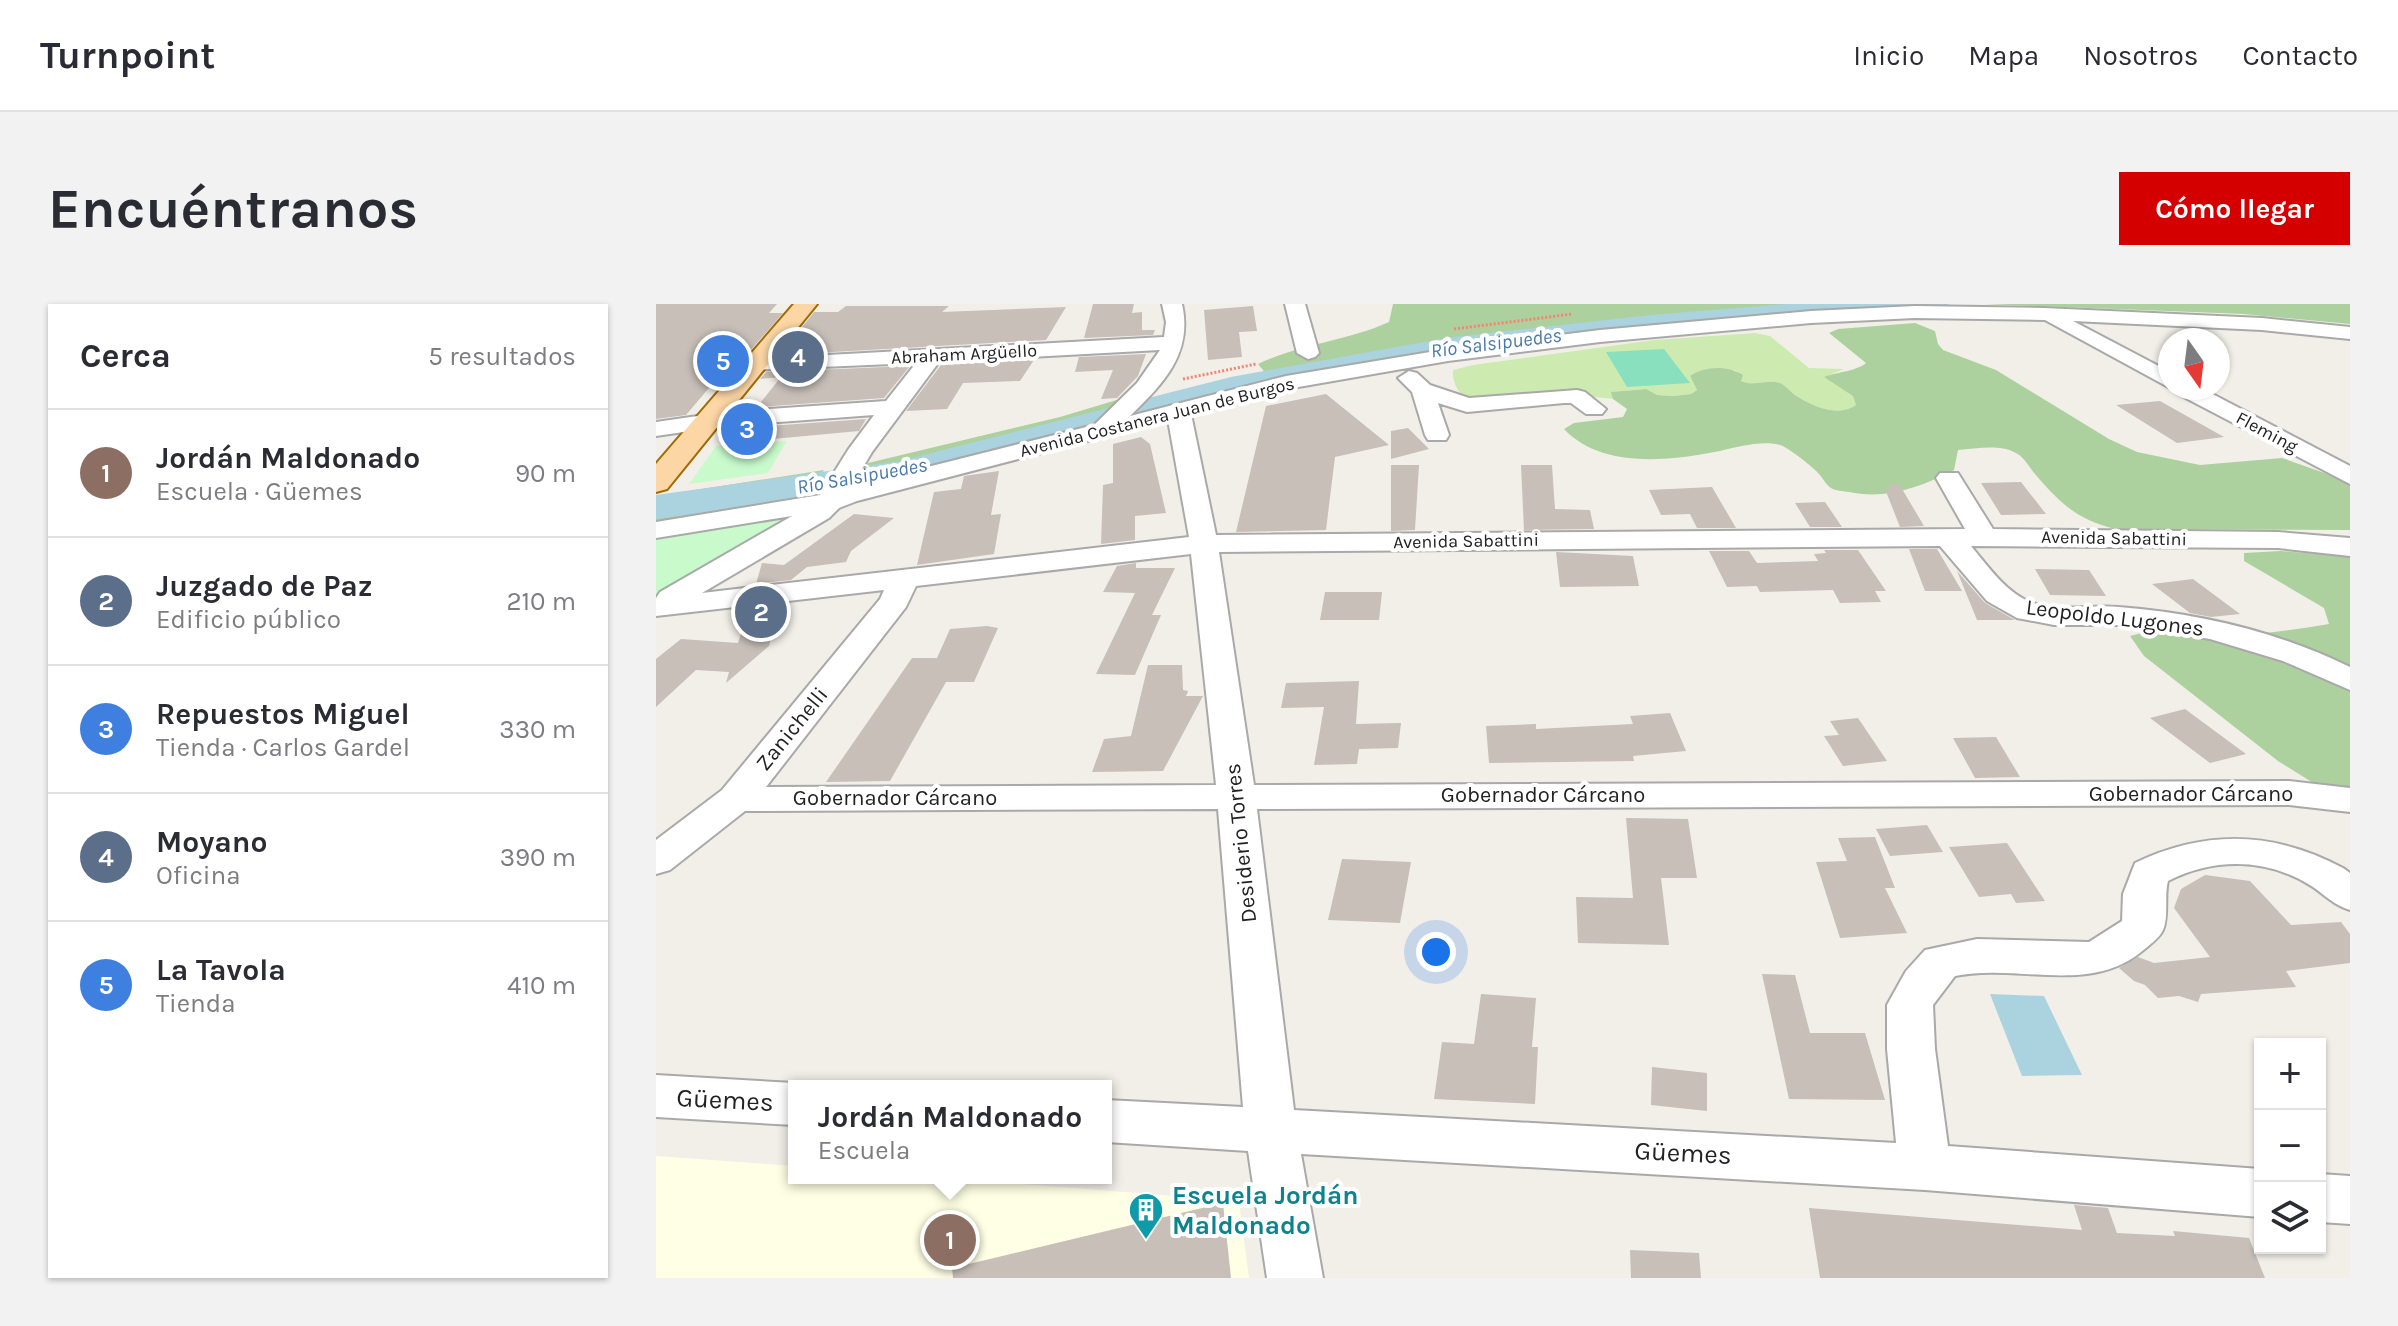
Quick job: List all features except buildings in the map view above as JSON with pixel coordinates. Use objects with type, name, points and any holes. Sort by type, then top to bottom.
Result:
[{"type":"main road","points":[[656,483],[806,304]]},
{"type":"street","points":[[1295,304],[1308,353]]},
{"type":"street","points":[[1100,430],[1157,374],[1174,343],[1178,305]]},
{"type":"street","name":"Avenida Costanera Juan de Burgos","points":[[656,530],[837,488],[848,495],[1286,383],[1392,363],[1600,336],[1811,317],[1915,312],[2044,314],[2276,325],[2350,333]]},
{"type":"street","points":[[2044,314],[2158,375]]},
{"type":"street","name":"Abraham Argüello","points":[[755,365],[1174,343]]},
{"type":"street","points":[[837,488],[932,356]]},
{"type":"street","points":[[1392,363],[1422,390],[1467,405],[1548,409],[1592,406]]},
{"type":"street","points":[[1422,390],[1437,435]]},
{"type":"street","name":"Fleming","points":[[2207,400],[2350,476]]},
{"type":"street","points":[[656,429],[894,407]]},
{"type":"street","name":"Desiderio Torres","points":[[1178,409],[1204,544],[1236,795],[1271,1130],[1295,1278]]},
{"type":"street","points":[[1949,478],[1984,537]]},
{"type":"street","name":"Avenida Costanera Juan de Burgos","points":[[656,607],[819,512],[837,488]]},
{"type":"street","name":"Avenida Sabattini","points":[[656,607],[1204,544],[1948,537],[2350,539]]},
{"type":"street","name":"Leopoldo Lugones","points":[[1948,537],[2013,606],[2031,612],[2119,616],[2228,631],[2281,648],[2350,680]]},
{"type":"street","name":"Avenida Sabattini","points":[[2278,540],[2350,547]]},
{"type":"street","name":"Zanichelli","points":[[656,860],[736,799],[895,601],[904,577]]},
{"type":"street","name":"Gobernador Cárcano","points":[[736,799],[2289,793],[2350,800]]},
{"type":"street","points":[[1925,1167],[1911,1049],[1910,1005],[1922,983],[1941,962],[1977,955],[2093,958],[2115,949],[2143,927],[2144,894],[2150,873],[2172,860],[2214,850],[2271,852],[2311,865],[2350,895]]},
{"type":"street","name":"Güemes","points":[[656,1096],[788,1104]]},
{"type":"street","name":"Güemes","points":[[1112,1121],[1925,1167],[2254,1193]]},
{"type":"street","points":[[2326,1198],[2350,1200]]},
{"type":"shaded area","points":[[656,1156],[788,1166],[788,1184],[1021,1184],[1239,1201],[1249,1278],[656,1278]]},
{"type":"green space","points":[[1393,304],[1905,304],[1745,311],[1584,325],[1425,346],[1267,375],[1258,364],[1389,322]]},
{"type":"green space","points":[[1984,304],[2350,304],[2350,324],[2243,314]]},
{"type":"green space","points":[[1915,323],[1935,331],[1943,350],[1996,370],[2109,439],[2137,452],[2200,465],[2282,458],[2350,482],[2350,530],[2115,529],[2070,509],[2021,456],[2001,448],[1958,450],[1954,470],[1942,476],[1890,493],[1863,494],[1831,488],[1812,467],[1780,445],[1758,444],[1700,455],[1637,459],[1597,451],[1564,429],[1574,423],[1623,417],[1627,409],[1613,399],[1611,392],[1646,389],[1657,395],[1691,394],[1697,390],[1690,376],[1716,368],[1743,375],[1741,381],[1746,383],[1780,383],[1795,395],[1825,409],[1849,409],[1856,405],[1853,396],[1824,377],[1866,363],[1829,333],[1838,329]]},
{"type":"green space","points":[[1755,333],[1770,336],[1809,368],[1844,369],[1825,377],[1854,396],[1856,405],[1849,409],[1825,409],[1795,395],[1780,383],[1741,381],[1742,375],[1735,370],[1690,376],[1697,390],[1691,394],[1657,395],[1645,389],[1612,392],[1613,399],[1570,394],[1467,401],[1458,391],[1454,379],[1453,370],[1473,365],[1654,340]]},
{"type":"green space","points":[[1664,349],[1690,383],[1627,387],[1606,352]]},
{"type":"green space","points":[[1120,399],[1085,430],[858,486],[855,484],[868,463],[1060,417]]},
{"type":"green space","points":[[787,441],[768,473],[689,484],[716,446]]},
{"type":"green space","points":[[824,470],[804,498],[656,522],[656,517],[676,493]]},
{"type":"green space","points":[[776,513],[790,520],[656,598],[656,534]]},
{"type":"green space","points":[[2280,551],[2350,556],[2350,792],[2323,789],[2278,761],[2144,656],[2130,636],[2167,630],[2210,635],[2250,634],[2329,624],[2324,608],[2244,561],[2244,553]]},
{"type":"water","points":[[1990,994],[2044,996],[2082,1075],[2022,1076]]},
{"type":"waterway","name":"Río Salsipuedes","points":[[656,507],[901,473],[1231,387],[1446,348],[1651,324],[1835,309],[1936,308]]},
{"type":"place","name":"Moyano","points":[[798,357]]},
{"type":"place","name":"La Tavola","points":[[723,361]]},
{"type":"place","name":"Repuestos Miguel","points":[[747,429]]},
{"type":"place","name":"Juzgado de Paz","points":[[761,612]]},
{"type":"place","name":"Jordán Maldonado","points":[[950,1240]]},
{"type":"place","name":"Escuela Jordán Maldonado","points":[[1146,1241]]}]
